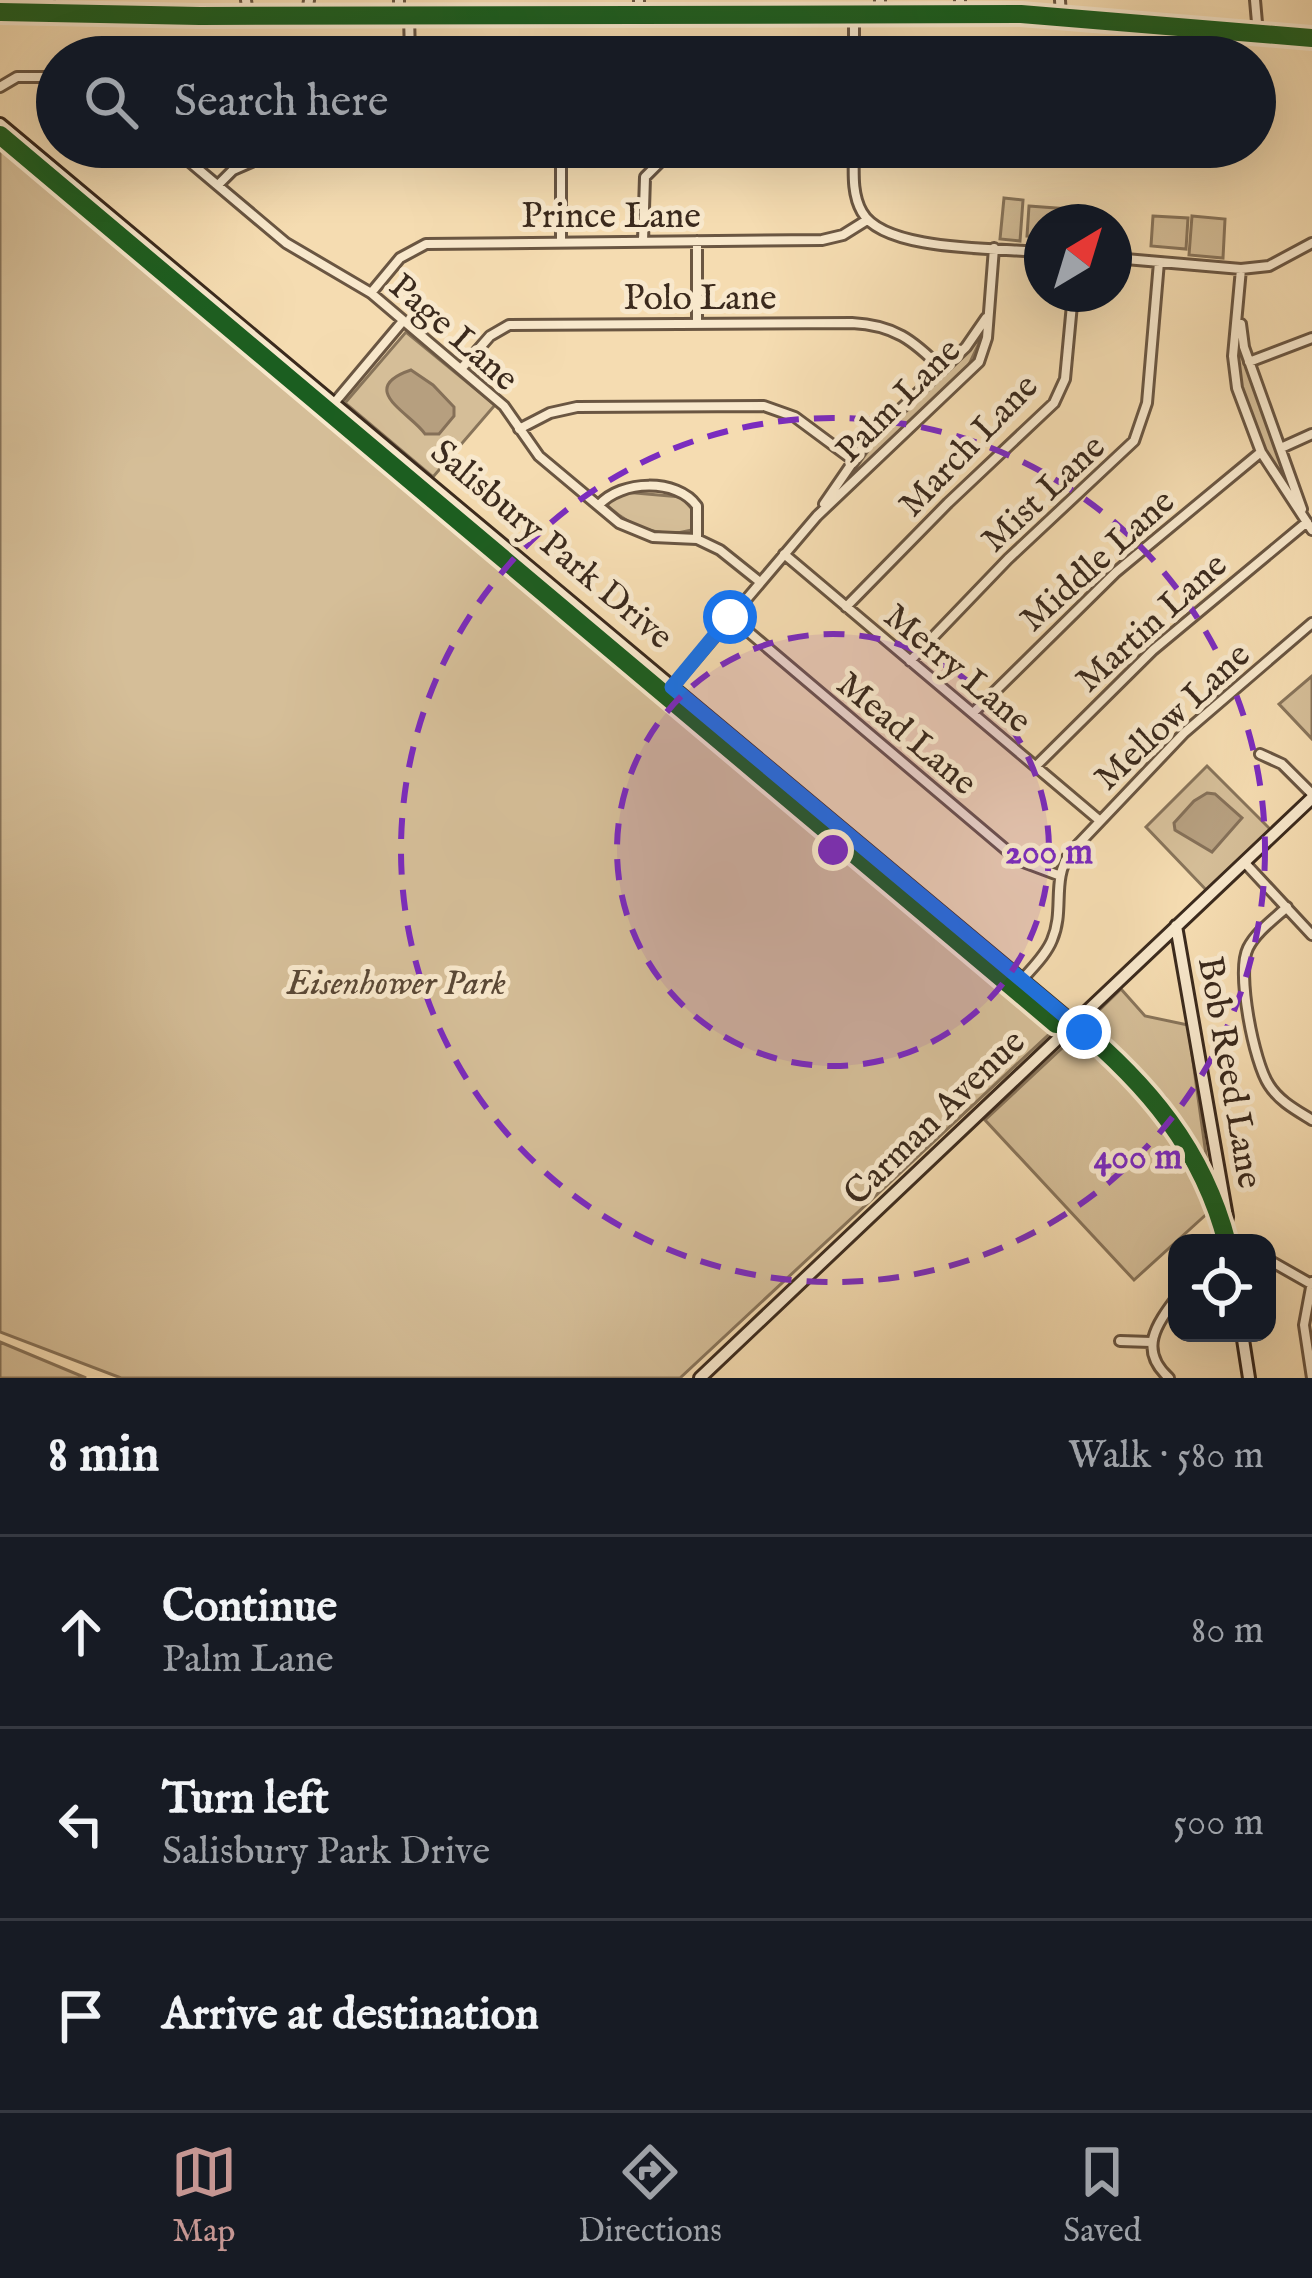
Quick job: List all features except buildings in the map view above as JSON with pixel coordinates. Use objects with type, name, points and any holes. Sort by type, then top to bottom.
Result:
[{"type":"main road","points":[[0,12],[48,6],[248,15],[880,14],[960,7],[1312,38]]},
{"type":"main road","name":"Salisbury Park Drive","points":[[0,124],[36,154]]},
{"type":"main road","name":"Salisbury Park Drive","points":[[53,168],[1119,1060],[1158,1102],[1198,1166],[1225,1234]]},
{"type":"main road","name":"Carman Avenue","points":[[700,1378],[1312,796]]},
{"type":"main road","name":"Bob Reed Lane","points":[[1177,926],[1227,1217],[1224,1229]]},
{"type":"main road","points":[[1198,1166],[1218,1160]]},
{"type":"main road","points":[[1243,1342],[1249,1378]]},
{"type":"street","points":[[246,0],[248,15]]},
{"type":"street","points":[[307,15],[308,0]]},
{"type":"street","points":[[399,0],[407,36]]},
{"type":"street","points":[[639,0],[639,14]]},
{"type":"street","points":[[880,0],[880,14]]},
{"type":"street","points":[[1060,0],[1061,17]]},
{"type":"street","points":[[1255,0],[1258,34]]},
{"type":"street","points":[[854,14],[854,36]]},
{"type":"street","points":[[0,87],[16,77],[36,77]]},
{"type":"street","name":"Page Lane","points":[[197,168],[286,243],[371,293],[504,406],[539,456],[598,505],[635,532],[697,539],[720,550],[760,582]]},
{"type":"street","points":[[218,185],[238,168]]},
{"type":"street","points":[[561,168],[561,241]]},
{"type":"street","points":[[643,241],[645,177],[654,168]]},
{"type":"street","points":[[854,168],[856,198],[867,220],[890,236],[1024,250]]},
{"type":"street","name":"Prince Lane","points":[[371,293],[400,258],[426,244],[822,240],[843,235],[867,220]]},
{"type":"street","points":[[697,323],[698,241]]},
{"type":"street","points":[[1132,260],[1241,269],[1269,266],[1312,243]]},
{"type":"street","name":"Palm Lane","points":[[672,687],[817,516],[969,374],[986,347],[994,248]]},
{"type":"street","name":"Mist Lane","points":[[910,661],[1008,559],[1134,441],[1147,403],[1159,262]]},
{"type":"street","points":[[1241,269],[1234,373],[1261,452],[1309,526]]},
{"type":"street","name":"Palm Lane","points":[[817,516],[885,421],[976,337],[991,307]]},
{"type":"street","name":"March Lane","points":[[846,608],[1054,403],[1065,379],[1071,312]]},
{"type":"street","points":[[1240,316],[1250,362],[1309,526]]},
{"type":"street","points":[[335,402],[403,321]]},
{"type":"street","name":"Polo Lane","points":[[461,369],[490,336],[509,326],[697,323],[876,324],[906,335],[941,369]]},
{"type":"street","points":[[1250,362],[1312,338]]},
{"type":"street","points":[[519,429],[550,412],[578,406],[764,406],[796,417],[854,460]]},
{"type":"street","points":[[1281,448],[1312,434]]},
{"type":"street","name":"Middle Lane","points":[[973,713],[1116,572],[1261,452]]},
{"type":"street","points":[[598,505],[621,488],[676,488],[698,506],[697,539]]},
{"type":"street","name":"Martin Lane","points":[[1036,766],[1153,650],[1309,526]]},
{"type":"street","name":"Merry Lane","points":[[784,554],[1099,820]]},
{"type":"street","name":"Mead Lane","points":[[730,617],[1018,860],[1058,875]]},
{"type":"street","name":"Mellow Lane","points":[[1058,875],[1099,820],[1184,733],[1312,623]]},
{"type":"street","points":[[1260,754],[1282,764],[1312,796]]},
{"type":"street","points":[[1244,862],[1312,935]]},
{"type":"street","points":[[1022,980],[1054,934],[1058,875]]},
{"type":"street","points":[[1287,907],[1250,944],[1244,978],[1262,1073],[1277,1096],[1312,1120]]},
{"type":"street","points":[[1276,1263],[1311,1283],[1304,1325],[1312,1378]]},
{"type":"street","points":[[1168,1309],[1150,1342],[1154,1358],[1169,1378]]},
{"type":"street","points":[[1120,1341],[1150,1342]]},
{"type":"green space","name":"Eisenhower Park","points":[[0,132],[36,162],[36,168],[43,168],[712,727],[1060,1024],[680,1378],[121,1378],[0,1332]]},
{"type":"green space","points":[[1004,198],[1023,200],[1020,241],[1000,239]]},
{"type":"green space","points":[[1153,216],[1188,218],[1186,249],[1151,246]]},
{"type":"green space","points":[[1192,216],[1225,219],[1223,258],[1189,255]]},
{"type":"green space","points":[[1240,323],[1304,517],[1262,448],[1244,402],[1237,351]]},
{"type":"green space","points":[[406,332],[495,405],[433,477],[345,403]]},
{"type":"green space","points":[[982,337],[966,371],[843,486],[886,426]]},
{"type":"green space","points":[[624,492],[681,497],[692,509],[692,530],[657,532],[625,519],[606,504]]},
{"type":"green space","points":[[1312,676],[1312,739],[1279,704]]},
{"type":"green space","points":[[1207,766],[1274,833],[1210,894],[1146,827]]},
{"type":"green space","points":[[1121,989],[1145,1016],[1188,1025],[1207,1162],[1165,1097],[1090,1019]]},
{"type":"green space","points":[[1075,1036],[1130,1086],[1168,1131],[1211,1210],[1185,1234],[1168,1234],[1168,1249],[1134,1280],[985,1120]]},
{"type":"green space","points":[[0,1342],[86,1378],[0,1378]]},
{"type":"shaded area","points":[[411,370],[454,407],[454,416],[439,434],[425,434],[387,393],[395,377]]},
{"type":"shaded area","points":[[1207,793],[1215,794],[1242,818],[1212,852],[1175,830],[1174,823]]},
{"type":"cycle path","points":[[0,12],[200,16],[1021,14],[1312,38]]},
{"type":"cycle path","points":[[0,135],[36,165]]},
{"type":"cycle path","points":[[39,168],[1056,1024]]},
{"type":"cycle path","points":[[1074,1023],[1125,1070],[1169,1121],[1203,1178],[1224,1234]]},
{"type":"route","points":[[730,617],[672,687],[1084,1032]]}]
